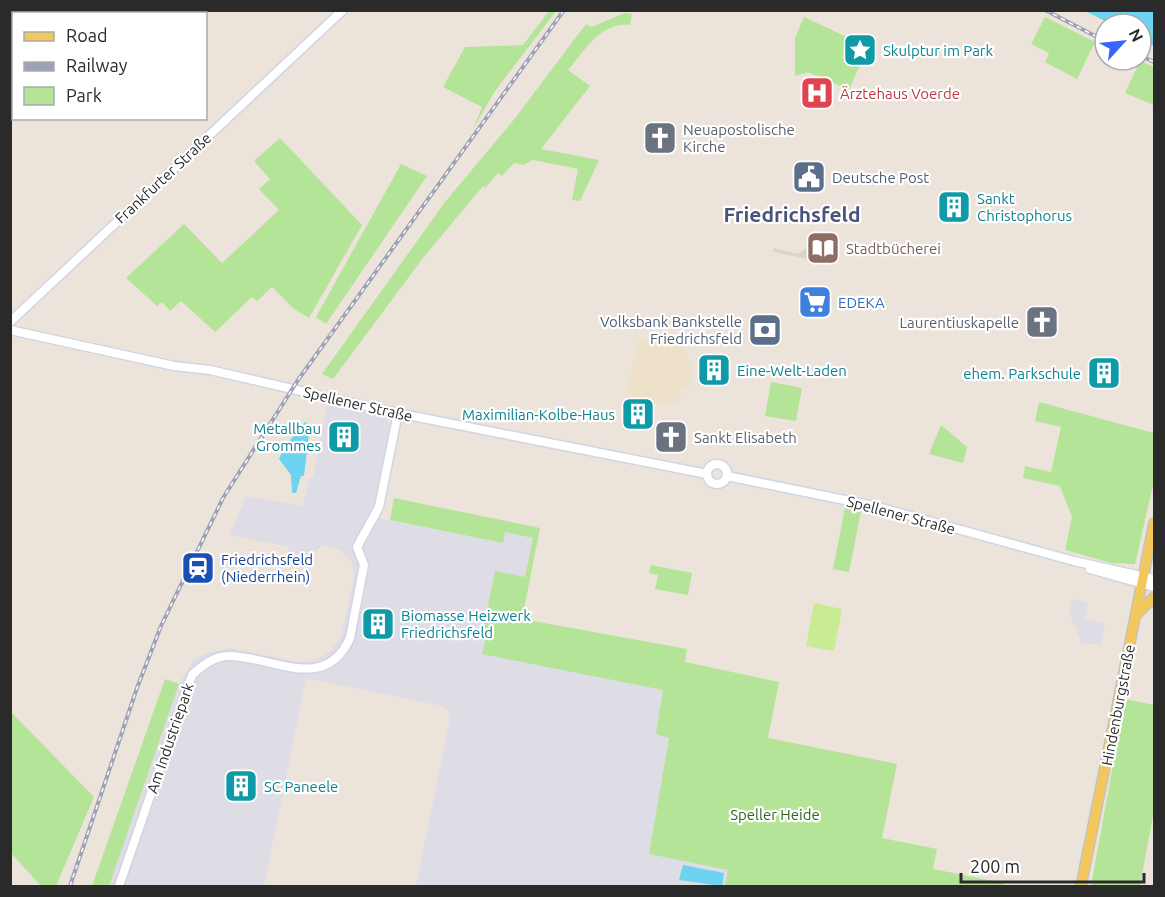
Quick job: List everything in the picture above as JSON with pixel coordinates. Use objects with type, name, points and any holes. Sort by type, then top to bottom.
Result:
[{"type":"main road","name":"Hindenburgstraße","points":[[1081,886],[1155,523]]},
{"type":"main road","points":[[1149,549],[1155,562]]},
{"type":"main road","points":[[1136,615],[1155,597]]},
{"type":"street","name":"Frankfurter Straße","points":[[10,322],[343,10]]},
{"type":"street","name":"Spellener Straße","points":[[10,330],[174,366],[210,370],[398,413],[707,474]]},
{"type":"street","name":"Am Industriepark","points":[[119,886],[192,675],[211,661],[230,656],[299,669],[318,668],[335,659],[345,649],[350,638],[364,565],[357,547],[379,507],[398,413]]},
{"type":"street","name":"Spellener Straße","points":[[719,465],[725,468],[727,476],[724,482],[718,484],[711,482],[707,474],[711,466],[719,465]]},
{"type":"street","name":"Spellener Straße","points":[[727,476],[874,506],[1074,561],[1077,564],[1143,580],[1155,587]]},
{"type":"street","points":[[1143,580],[1155,579]]},
{"type":"shaded area","points":[[820,238],[817,254],[821,257],[820,265],[808,259],[773,252],[774,248],[798,254]]},
{"type":"shaded area","points":[[638,339],[683,347],[691,366],[689,386],[682,391],[680,403],[672,401],[667,406],[626,398]]},
{"type":"shaded area","points":[[327,405],[384,416],[391,426],[374,517],[502,543],[505,532],[533,538],[525,577],[495,571],[482,636],[486,637],[483,653],[663,690],[656,734],[669,737],[649,854],[729,870],[725,886],[416,886],[450,718],[449,710],[442,706],[306,678],[264,886],[109,886],[179,684],[195,659],[206,653],[230,648],[300,662],[312,661],[330,652],[342,635],[354,576],[352,562],[346,555],[340,550],[324,545],[307,557],[288,553],[289,547],[230,535],[246,496],[303,506],[309,478],[313,478]]},
{"type":"shaded area","points":[[1072,599],[1088,602],[1085,619],[1105,624],[1101,645],[1081,643],[1069,611]]},
{"type":"green space","points":[[549,11],[556,11],[495,91],[473,129],[482,107],[443,87],[465,47],[523,45]]},
{"type":"green space","points":[[625,13],[632,14],[630,25],[620,25],[602,32],[587,46],[568,70],[590,86],[541,149],[599,160],[580,201],[572,200],[578,169],[533,160],[523,165],[514,163],[502,176],[498,173],[485,188],[483,186],[423,258],[333,379],[322,374],[445,202],[516,117],[586,24],[591,27]]},
{"type":"green space","points":[[804,17],[868,47],[849,90],[808,72],[795,76],[795,38]]},
{"type":"green space","points":[[1045,17],[1093,41],[1093,46],[1077,79],[1045,62],[1049,53],[1031,44]]},
{"type":"green space","points":[[1154,67],[1154,105],[1125,93],[1135,72],[1153,72]]},
{"type":"green space","points":[[280,138],[362,225],[309,318],[294,309],[272,287],[257,301],[252,297],[215,332],[181,301],[170,311],[162,302],[157,306],[126,278],[184,224],[222,263],[279,210],[259,189],[270,179],[254,161]]},
{"type":"green space","points":[[401,164],[427,176],[326,324],[316,317]]},
{"type":"green space","points":[[771,382],[802,388],[796,421],[765,416]]},
{"type":"green space","points":[[1039,402],[1154,433],[1154,481],[1135,564],[1111,563],[1065,550],[1072,517],[1060,486],[1023,478],[1025,466],[1051,472],[1061,427],[1035,421]]},
{"type":"green space","points":[[941,425],[967,447],[963,463],[929,454]]},
{"type":"green space","name":"Speller Heide","points":[[394,498],[540,528],[522,619],[687,649],[685,662],[779,682],[768,738],[897,764],[882,838],[937,849],[933,869],[1004,883],[1003,886],[725,886],[728,870],[649,854],[669,738],[656,734],[663,690],[482,654],[486,638],[482,636],[495,571],[525,577],[533,538],[505,532],[503,543],[390,520]]},
{"type":"green space","points":[[845,508],[861,511],[849,572],[833,569]]},
{"type":"green space","points":[[651,565],[692,573],[688,595],[655,589],[658,575],[649,573]]},
{"type":"green space","points":[[814,603],[842,609],[834,651],[806,646]]},
{"type":"green space","points":[[165,679],[179,684],[109,886],[92,886]]},
{"type":"green space","points":[[1125,699],[1154,705],[1154,810],[1140,886],[1091,886]]},
{"type":"green space","points":[[11,712],[94,797],[56,886],[41,886],[11,853]]},
{"type":"water","points":[[1085,11],[1154,11],[1154,46],[1153,12],[1093,12],[1093,15]]},
{"type":"water","points":[[305,422],[310,426],[304,476],[301,476],[296,493],[292,493],[291,475],[279,459],[283,449]]},
{"type":"water","points":[[683,865],[724,873],[722,886],[679,880]]},
{"type":"railway","points":[[70,886],[137,688],[161,626],[223,498],[298,380],[564,10]]},
{"type":"railway","points":[[1045,10],[1093,35]]},
{"type":"place","name":"Skulptur im Park","points":[[860,50]]},
{"type":"place","name":"Ärztehaus Voerde","points":[[817,93]]},
{"type":"place","name":"Neuapostolische Kirche","points":[[660,138]]},
{"type":"place","name":"Deutsche Post","points":[[809,177]]},
{"type":"place","name":"Sankt Christophorus","points":[[954,207]]},
{"type":"place","name":"Stadtbücherei","points":[[823,248]]},
{"type":"place","name":"EDEKA","points":[[815,302]]},
{"type":"place","name":"Laurentiuskapelle","points":[[1042,322]]},
{"type":"place","name":"Volksbank Bankstelle Friedrichsfeld","points":[[765,330]]},
{"type":"place","name":"Eine-Welt-Laden","points":[[714,370]]},
{"type":"place","name":"ehem. Parkschule","points":[[1104,373]]},
{"type":"place","name":"Maximilian-Kolbe-Haus","points":[[638,414]]},
{"type":"place","name":"Metallbau Grommes","points":[[344,437]]},
{"type":"place","name":"Sankt Elisabeth","points":[[671,437]]},
{"type":"place","name":"Friedrichsfeld (Niederrhein)","points":[[198,568]]},
{"type":"place","name":"Biomasse Heizwerk Friedrichsfeld","points":[[378,624]]},
{"type":"place","name":"SC Paneele","points":[[241,786]]},
{"type":"district","name":"Friedrichsfeld","points":[[792,214]]}]
